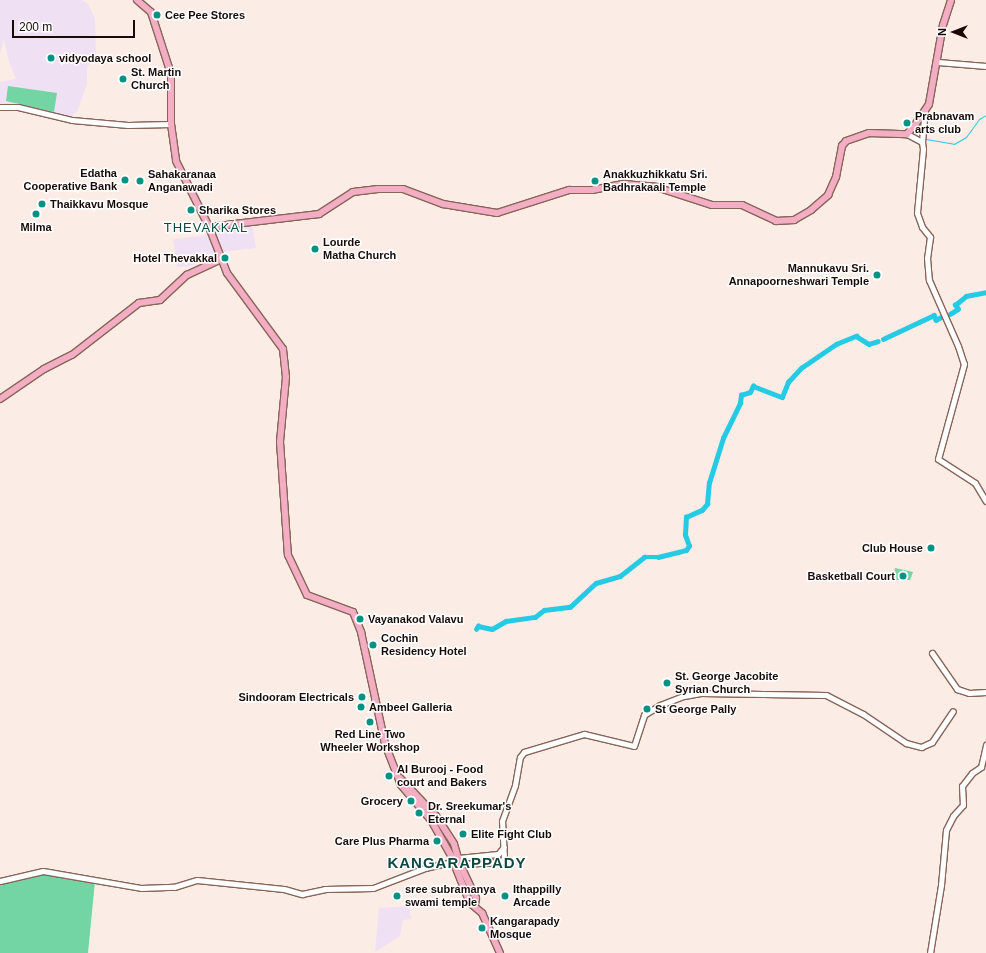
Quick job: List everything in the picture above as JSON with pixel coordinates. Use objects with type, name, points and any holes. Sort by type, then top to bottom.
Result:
[{"type":"main road","points":[[137,0],[151,12],[170,68],[171,124],[176,162],[209,227],[227,273],[241,296],[283,349],[286,378],[280,442],[288,555],[307,594],[353,612],[361,632],[386,744],[400,778],[405,780],[436,816],[454,844],[454,862],[476,898],[475,904],[482,913],[500,953]]},
{"type":"main road","points":[[209,227],[319,214],[353,192],[378,189],[403,189],[442,204],[497,213],[569,190],[592,190],[624,184],[656,187],[712,206],[742,206],[767,218],[785,221],[811,210],[828,195],[836,177],[842,146],[846,141],[869,133],[907,134],[929,104],[938,62],[943,25],[951,0]]},
{"type":"main road","points":[[0,399],[44,369],[72,355],[139,303],[160,300],[170,294],[187,275],[222,259]]},
{"type":"street","points":[[938,62],[986,66]]},
{"type":"street","points":[[0,106],[18,107],[72,120],[128,125],[171,124]]},
{"type":"street","points":[[925,110],[917,213],[922,227],[930,237],[927,258],[929,280],[958,346],[964,364],[938,459],[975,483],[986,501]]},
{"type":"street","points":[[907,134],[922,142]]},
{"type":"street","points":[[932,654],[957,689],[979,693],[986,692]]},
{"type":"street","points":[[454,862],[501,862],[504,847],[502,821],[515,785],[520,757],[524,752],[584,734],[634,746],[644,715],[660,705],[684,696],[701,693],[826,695],[863,714],[906,743],[921,747],[932,742],[953,711]]},
{"type":"street","points":[[930,953],[941,885],[946,830],[952,816],[963,805],[962,786],[972,773],[981,767],[986,745]]},
{"type":"street","points":[[0,881],[43,871],[141,888],[174,887],[197,880],[284,889],[302,894],[325,889],[373,888],[425,868],[498,854],[504,847]]},
{"type":"shaded area","name":"vidyodaya school","points":[[0,0],[82,0],[88,4],[95,19],[96,54],[87,68],[87,84],[77,112],[71,116],[51,116],[39,110],[0,104],[0,82],[16,79],[9,62],[4,39],[0,53]]},
{"type":"shaded area","points":[[252,224],[256,248],[223,252],[214,229]]},
{"type":"shaded area","points":[[209,235],[216,259],[191,266],[177,267],[173,239]]},
{"type":"shaded area","points":[[409,906],[411,919],[403,920],[400,936],[375,952],[379,908]]},
{"type":"green space","points":[[8,86],[57,93],[54,112],[6,101]]},
{"type":"green space","name":"Basketball Court","points":[[895,568],[913,572],[910,580],[893,580]]},
{"type":"green space","points":[[43,873],[95,881],[88,953],[0,953],[0,884]]},
{"type":"waterway","points":[[926,139],[954,144],[966,137],[979,119],[986,115]]},
{"type":"waterway","points":[[867,137],[875,136]]},
{"type":"waterway","points":[[950,314],[958,309],[955,305],[966,296],[986,292]]},
{"type":"waterway","points":[[883,339],[934,315],[936,320],[941,317]]},
{"type":"waterway","points":[[476,629],[478,626],[492,629],[506,621],[535,617],[544,610],[570,607],[596,583],[620,576],[644,557],[658,557],[686,550],[689,546],[685,535],[686,517],[702,510],[707,504],[709,483],[723,438],[740,403],[741,395],[750,392],[753,386],[782,397],[788,382],[801,368],[836,344],[856,336],[869,344],[878,341]]},
{"type":"place","name":"Cee Pee Stores","points":[[157,15]]},
{"type":"place","name":"vidyodaya school","points":[[51,58]]},
{"type":"place","name":"St. Martin Church","points":[[123,79]]},
{"type":"place","name":"Prabnavam arts club","points":[[907,123]]},
{"type":"place","name":"Edatha Cooperative Bank","points":[[125,180]]},
{"type":"place","name":"Sahakaranaa Anganawadi","points":[[140,181]]},
{"type":"place","name":"Anakkuzhikkatu Sri. Badhrakaali Temple","points":[[595,181]]},
{"type":"place","name":"Thaikkavu Mosque","points":[[42,204]]},
{"type":"place","name":"Sharika Stores","points":[[191,210]]},
{"type":"place","name":"Milma","points":[[36,214]]},
{"type":"place","name":"Lourde Matha Church","points":[[315,249]]},
{"type":"place","name":"Hotel Thevakkal","points":[[225,258]]},
{"type":"place","name":"Mannukavu Sri. Annapoorneshwari Temple","points":[[877,275]]},
{"type":"place","name":"Club House","points":[[931,548]]},
{"type":"place","name":"Basketball Court","points":[[903,576]]},
{"type":"place","name":"Vayanakod Valavu","points":[[360,619]]},
{"type":"place","name":"Cochin Residency Hotel","points":[[373,645]]},
{"type":"place","name":"St. George Jacobite Syrian Church","points":[[667,683]]},
{"type":"place","name":"Sindooram Electricals","points":[[362,697]]},
{"type":"place","name":"Ambeel Galleria","points":[[361,707]]},
{"type":"place","name":"St George Pally","points":[[647,709]]},
{"type":"place","name":"Red Line Two Wheeler Workshop","points":[[370,722]]},
{"type":"place","name":"Al Burooj - Food court and Bakers","points":[[389,776]]},
{"type":"place","name":"Grocery","points":[[411,801]]},
{"type":"place","name":"Dr. Sreekumar's Eternal","points":[[419,813]]},
{"type":"place","name":"Elite Fight Club","points":[[463,834]]},
{"type":"place","name":"Care Plus Pharma","points":[[437,841]]},
{"type":"place","name":"sree subramanya swami temple","points":[[397,896]]},
{"type":"place","name":"Ithappilly Arcade","points":[[505,896]]},
{"type":"place","name":"Kangarapady Mosque","points":[[482,928]]},
{"type":"district","name":"THEVAKKAL","points":[[206,228]]},
{"type":"district","name":"KANGARAPPADY","points":[[457,863]]}]
